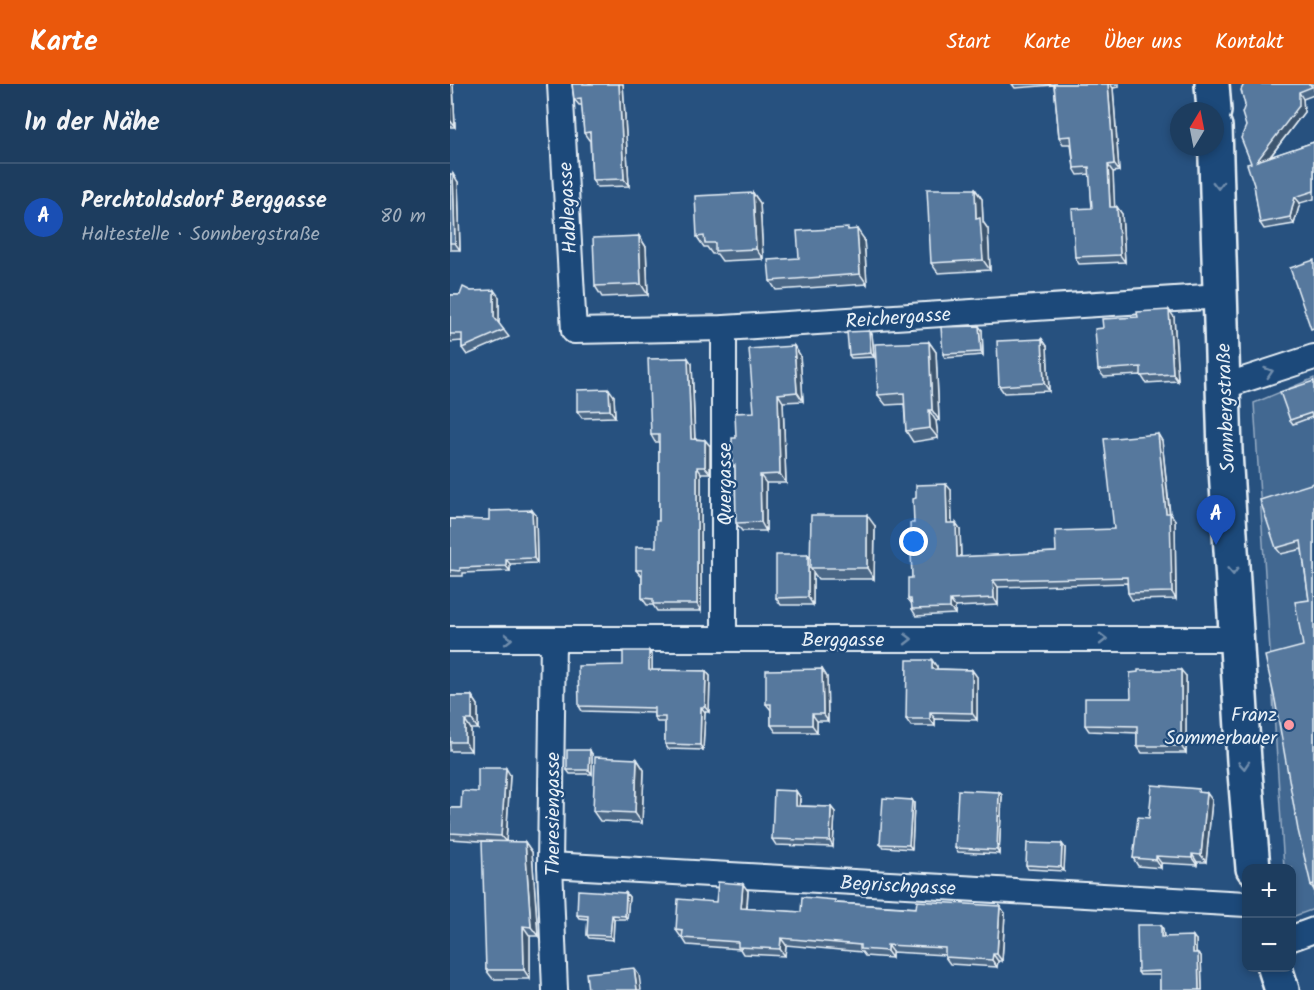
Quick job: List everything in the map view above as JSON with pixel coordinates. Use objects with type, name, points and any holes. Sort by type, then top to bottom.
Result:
[{"type":"main road","points":[[1212,84],[1213,102]]},
{"type":"main road","name":"Sonnbergstraße","points":[[1216,156],[1226,452],[1236,639],[1253,864]]},
{"type":"main road","points":[[1276,972],[1282,990]]},
{"type":"street","name":"Hablegasse","points":[[560,84],[574,331]]},
{"type":"street","name":"Reichergasse","points":[[574,331],[724,328],[1221,296]]},
{"type":"street","name":"Quergasse","points":[[724,328],[724,639]]},
{"type":"street","points":[[1225,386],[1314,357]]},
{"type":"street","name":"Berggasse","points":[[450,639],[1236,639]]},
{"type":"street","name":"Theresiengasse","points":[[553,639],[550,866],[555,990]]},
{"type":"street","name":"Begrischgasse","points":[[550,866],[1242,904]]},
{"type":"street","points":[[1296,937],[1314,930]]},
{"type":"shaded area","points":[[1314,378],[1314,909],[1296,916],[1296,864],[1284,864],[1254,403]]},
{"type":"building","points":[[572,84],[619,84],[624,179],[592,180],[590,132],[584,133],[581,98],[574,99]]},
{"type":"building","points":[[1054,84],[1108,84],[1114,164],[1108,165],[1110,207],[1117,207],[1120,255],[1075,257],[1072,209],[1092,208],[1089,167],[1074,168],[1071,136],[1059,137]]},
{"type":"building","points":[[1244,84],[1310,84],[1312,87],[1299,92],[1299,106],[1257,161],[1314,142],[1314,191],[1295,197],[1290,217],[1260,223],[1254,185],[1247,164],[1251,163],[1241,138],[1246,126],[1242,113],[1245,105],[1241,90]]},
{"type":"building","points":[[450,174],[453,174],[455,243],[450,243]]},
{"type":"building","points":[[927,189],[975,189],[976,219],[980,218],[983,260],[931,263]]},
{"type":"building","points":[[753,193],[756,249],[715,251],[715,243],[705,243],[704,236],[697,237],[695,196]]},
{"type":"building","points":[[848,228],[848,230],[857,229],[860,274],[770,281],[768,260],[799,258],[797,231]]},
{"type":"building","points":[[639,236],[641,284],[595,286],[593,238]]},
{"type":"building","points":[[1314,260],[1314,328],[1311,329],[1290,268]]},
{"type":"building","points":[[463,287],[471,291],[494,290],[494,317],[504,330],[462,348],[462,334],[450,334],[450,295],[460,295]]},
{"type":"building","points":[[1169,310],[1173,374],[1141,376],[1141,367],[1098,370],[1095,329],[1103,328],[1102,319],[1138,317],[1137,312]]},
{"type":"building","points":[[979,326],[981,352],[943,354],[941,327]]},
{"type":"building","points":[[869,331],[871,353],[849,355],[847,332]]},
{"type":"building","points":[[1042,339],[1044,383],[999,386],[997,341]]},
{"type":"building","points":[[929,342],[932,410],[929,410],[930,428],[906,431],[904,393],[878,395],[875,344]]},
{"type":"building","points":[[794,346],[797,392],[778,394],[780,474],[760,475],[761,522],[736,523],[732,438],[736,438],[735,413],[754,412],[749,349]]},
{"type":"building","points":[[688,358],[691,439],[705,440],[705,467],[697,467],[697,604],[653,604],[653,599],[642,598],[642,570],[636,570],[636,547],[656,547],[656,521],[659,521],[659,435],[651,435],[648,359]]},
{"type":"building","points":[[1314,381],[1314,422],[1311,413],[1290,420],[1280,392]]},
{"type":"building","points":[[609,389],[610,410],[577,411],[577,390]]},
{"type":"building","points":[[1158,434],[1166,513],[1170,513],[1172,592],[1128,593],[1127,577],[993,580],[994,598],[950,600],[950,608],[912,609],[911,599],[908,599],[908,578],[912,578],[910,523],[914,523],[913,499],[916,498],[916,485],[946,484],[947,523],[956,523],[957,557],[1056,552],[1055,531],[1114,529],[1104,439]]},
{"type":"building","points":[[1314,483],[1314,884],[1311,885],[1298,830],[1265,656],[1303,646],[1295,602],[1309,600],[1301,541],[1276,548],[1260,500]]},
{"type":"building","points":[[532,510],[534,558],[506,559],[506,566],[450,570],[450,519],[489,520],[489,511]]},
{"type":"building","points":[[811,515],[867,515],[867,568],[810,568]]},
{"type":"building","points":[[776,555],[808,555],[808,597],[776,598]]},
{"type":"building","points":[[623,651],[649,651],[649,670],[706,671],[705,707],[701,707],[700,745],[665,744],[665,717],[654,717],[654,708],[579,706],[578,666],[623,665]]},
{"type":"building","points":[[907,660],[932,660],[932,669],[972,670],[972,713],[930,712],[930,719],[906,719]]},
{"type":"building","points":[[822,669],[823,714],[812,714],[812,725],[771,725],[771,704],[766,704],[766,670]]},
{"type":"building","points":[[1138,670],[1181,670],[1181,746],[1137,746],[1137,726],[1085,725],[1085,698],[1131,698],[1130,673],[1138,672]]},
{"type":"building","points":[[450,696],[472,696],[472,720],[465,720],[465,742],[450,742]]},
{"type":"building","points":[[567,750],[590,750],[589,770],[567,770]]},
{"type":"building","points":[[595,757],[637,759],[635,813],[593,811]]},
{"type":"building","points":[[478,768],[506,768],[501,836],[450,833],[450,808],[461,808],[462,791],[478,792]]},
{"type":"building","points":[[1152,785],[1199,789],[1198,792],[1207,793],[1201,855],[1192,854],[1192,858],[1156,856],[1156,860],[1133,858],[1138,817],[1149,818]]},
{"type":"building","points":[[774,790],[796,791],[796,806],[831,807],[830,841],[772,839]]},
{"type":"building","points":[[958,790],[999,792],[997,850],[955,848]]},
{"type":"building","points":[[883,798],[912,800],[909,845],[880,844]]},
{"type":"building","points":[[482,841],[525,842],[531,927],[523,926],[524,970],[486,970]]},
{"type":"building","points":[[1027,843],[1062,844],[1061,867],[1026,865]]},
{"type":"building","points":[[718,882],[743,884],[741,908],[801,912],[802,897],[835,900],[835,903],[916,908],[917,901],[1000,906],[997,954],[993,954],[992,960],[945,957],[945,948],[887,945],[887,951],[860,949],[860,945],[781,938],[780,949],[738,947],[738,942],[682,938],[683,931],[676,930],[678,899],[716,902]]},
{"type":"building","points":[[578,890],[626,893],[625,916],[612,915],[610,936],[587,935],[588,916],[577,915]]},
{"type":"building","points":[[1137,925],[1161,925],[1161,937],[1193,936],[1193,953],[1198,953],[1199,990],[1160,990],[1160,971],[1138,972]]},
{"type":"building","points":[[634,968],[637,990],[588,990],[586,973]]},
{"type":"place","name":"Perchtoldsdorf Berggasse","points":[[1216,545]]},
{"type":"place","name":"Franz Sommerbauer","points":[[1289,725]]}]
